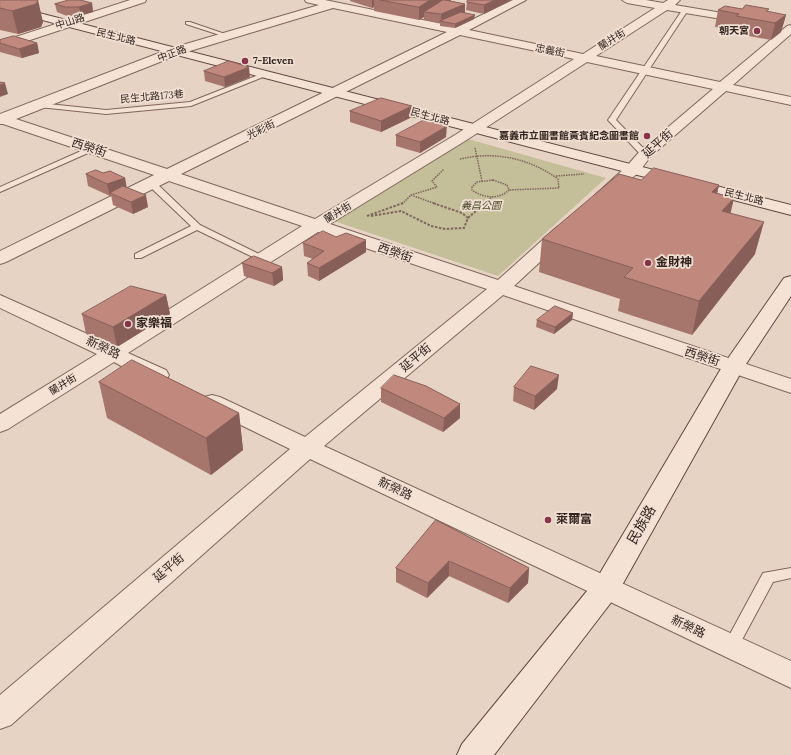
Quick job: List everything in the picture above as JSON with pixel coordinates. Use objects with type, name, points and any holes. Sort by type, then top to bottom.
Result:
[{"type":"street","name":"中山路","points":[[0,46],[141,0]]},
{"type":"street","name":"忠義街","points":[[310,0],[791,101]]},
{"type":"street","name":"中正路","points":[[0,119],[176,51],[348,0]]},
{"type":"street","name":"光彩街","points":[[0,258],[521,0]]},
{"type":"street","points":[[627,0],[675,5],[760,23]]},
{"type":"street","name":"蘭井街","points":[[0,424],[262,258],[474,137],[584,58],[675,5]]},
{"type":"street","name":"民生北路","points":[[0,6],[65,24],[336,92],[474,137],[639,161],[791,210]]},
{"type":"street","name":"延平街","points":[[0,715],[307,448],[499,289],[639,161],[724,87],[787,27]]},
{"type":"street","name":"西榮街","points":[[0,119],[93,149],[499,289],[791,386]]},
{"type":"street","name":"民族路","points":[[474,755],[606,588],[733,367],[791,282]]},
{"type":"street","name":"新榮路","points":[[0,301],[114,353],[307,448],[791,675]]},
{"type":"lane","points":[[639,161],[612,120],[644,71],[675,5]]},
{"type":"lane","points":[[0,14],[15,10]]},
{"type":"lane","points":[[188,23],[228,36]]},
{"type":"lane","name":"民生北路173巷","points":[[38,105],[106,112],[192,104],[266,74]]},
{"type":"lane","points":[[0,190],[93,149]]},
{"type":"lane","points":[[151,184],[197,227],[262,258]]},
{"type":"lane","points":[[138,256],[197,227]]},
{"type":"lane","points":[[731,647],[768,577],[791,573]]},
{"type":"path","points":[[474,137],[482,181]]},
{"type":"path","points":[[456,161],[461,158],[486,155],[522,160],[549,171],[558,179],[559,188],[509,190],[504,195],[492,197],[480,195],[472,190],[473,184],[493,180],[504,183],[507,185],[509,190]]},
{"type":"path","points":[[445,169],[432,180],[436,187],[411,195],[402,204],[362,218],[401,211],[423,224],[444,230],[464,228],[468,218],[492,197]]},
{"type":"path","points":[[555,176],[589,174]]},
{"type":"path","points":[[411,195],[434,202],[468,218]]},
{"type":"green space","name":"義昌公園","points":[[468,139],[606,178],[498,276],[334,221]]},
{"type":"building","points":[[0,0],[38,0],[36,4],[12,11],[0,8]]},
{"type":"building","points":[[69,0],[80,0],[92,3],[79,7],[65,7],[55,4]]},
{"type":"building","points":[[380,0],[430,0],[419,7]]},
{"type":"building","points":[[443,0],[465,4],[441,14],[424,12]]},
{"type":"building","points":[[468,0],[495,0],[484,5],[467,2]]},
{"type":"building","points":[[746,5],[769,9],[766,11],[786,15],[775,23],[736,16],[739,14],[718,10],[725,6],[742,9]]},
{"type":"building","points":[[461,12],[475,15],[455,24],[440,21]]},
{"type":"building","points":[[14,36],[37,43],[19,49],[0,43],[0,40]]},
{"type":"building","points":[[229,61],[249,67],[224,77],[204,71]]},
{"type":"building","points":[[381,98],[412,106],[381,121],[350,111]]},
{"type":"building","points":[[428,118],[444,123],[447,126],[420,142],[396,135]]},
{"type":"building","name":"金財神","points":[[654,168],[719,185],[712,192],[734,198],[722,211],[764,222],[699,301],[624,277],[633,268],[542,239],[619,174],[641,180]]},
{"type":"building","points":[[96,170],[103,173],[110,171],[125,178],[107,184],[86,174]]},
{"type":"building","points":[[123,186],[146,195],[131,202],[110,193]]},
{"type":"building","points":[[323,231],[336,237],[346,233],[366,240],[319,268],[307,263],[324,251],[303,243]]},
{"type":"building","points":[[254,256],[282,267],[272,273],[242,263]]},
{"type":"building","points":[[131,286],[166,295],[113,327],[82,314]]},
{"type":"building","points":[[555,306],[573,313],[555,327],[537,320]]},
{"type":"building","points":[[132,360],[239,413],[206,438],[99,382]]},
{"type":"building","points":[[531,366],[559,375],[535,396],[514,387]]},
{"type":"building","points":[[394,375],[426,386],[460,404],[444,418],[381,388]]},
{"type":"building","points":[[436,520],[529,568],[510,588],[449,561],[428,583],[396,568]]},
{"type":"place","name":"朝天宮","points":[[757,31]]},
{"type":"place","name":"7-Eleven","points":[[245,61]]},
{"type":"place","name":"嘉義市立圖書館黃賓紀念圖書館","points":[[647,136]]},
{"type":"place","name":"金財神","points":[[648,263]]},
{"type":"place","name":"家樂福","points":[[128,324]]},
{"type":"place","name":"萊爾富","points":[[548,520]]}]
